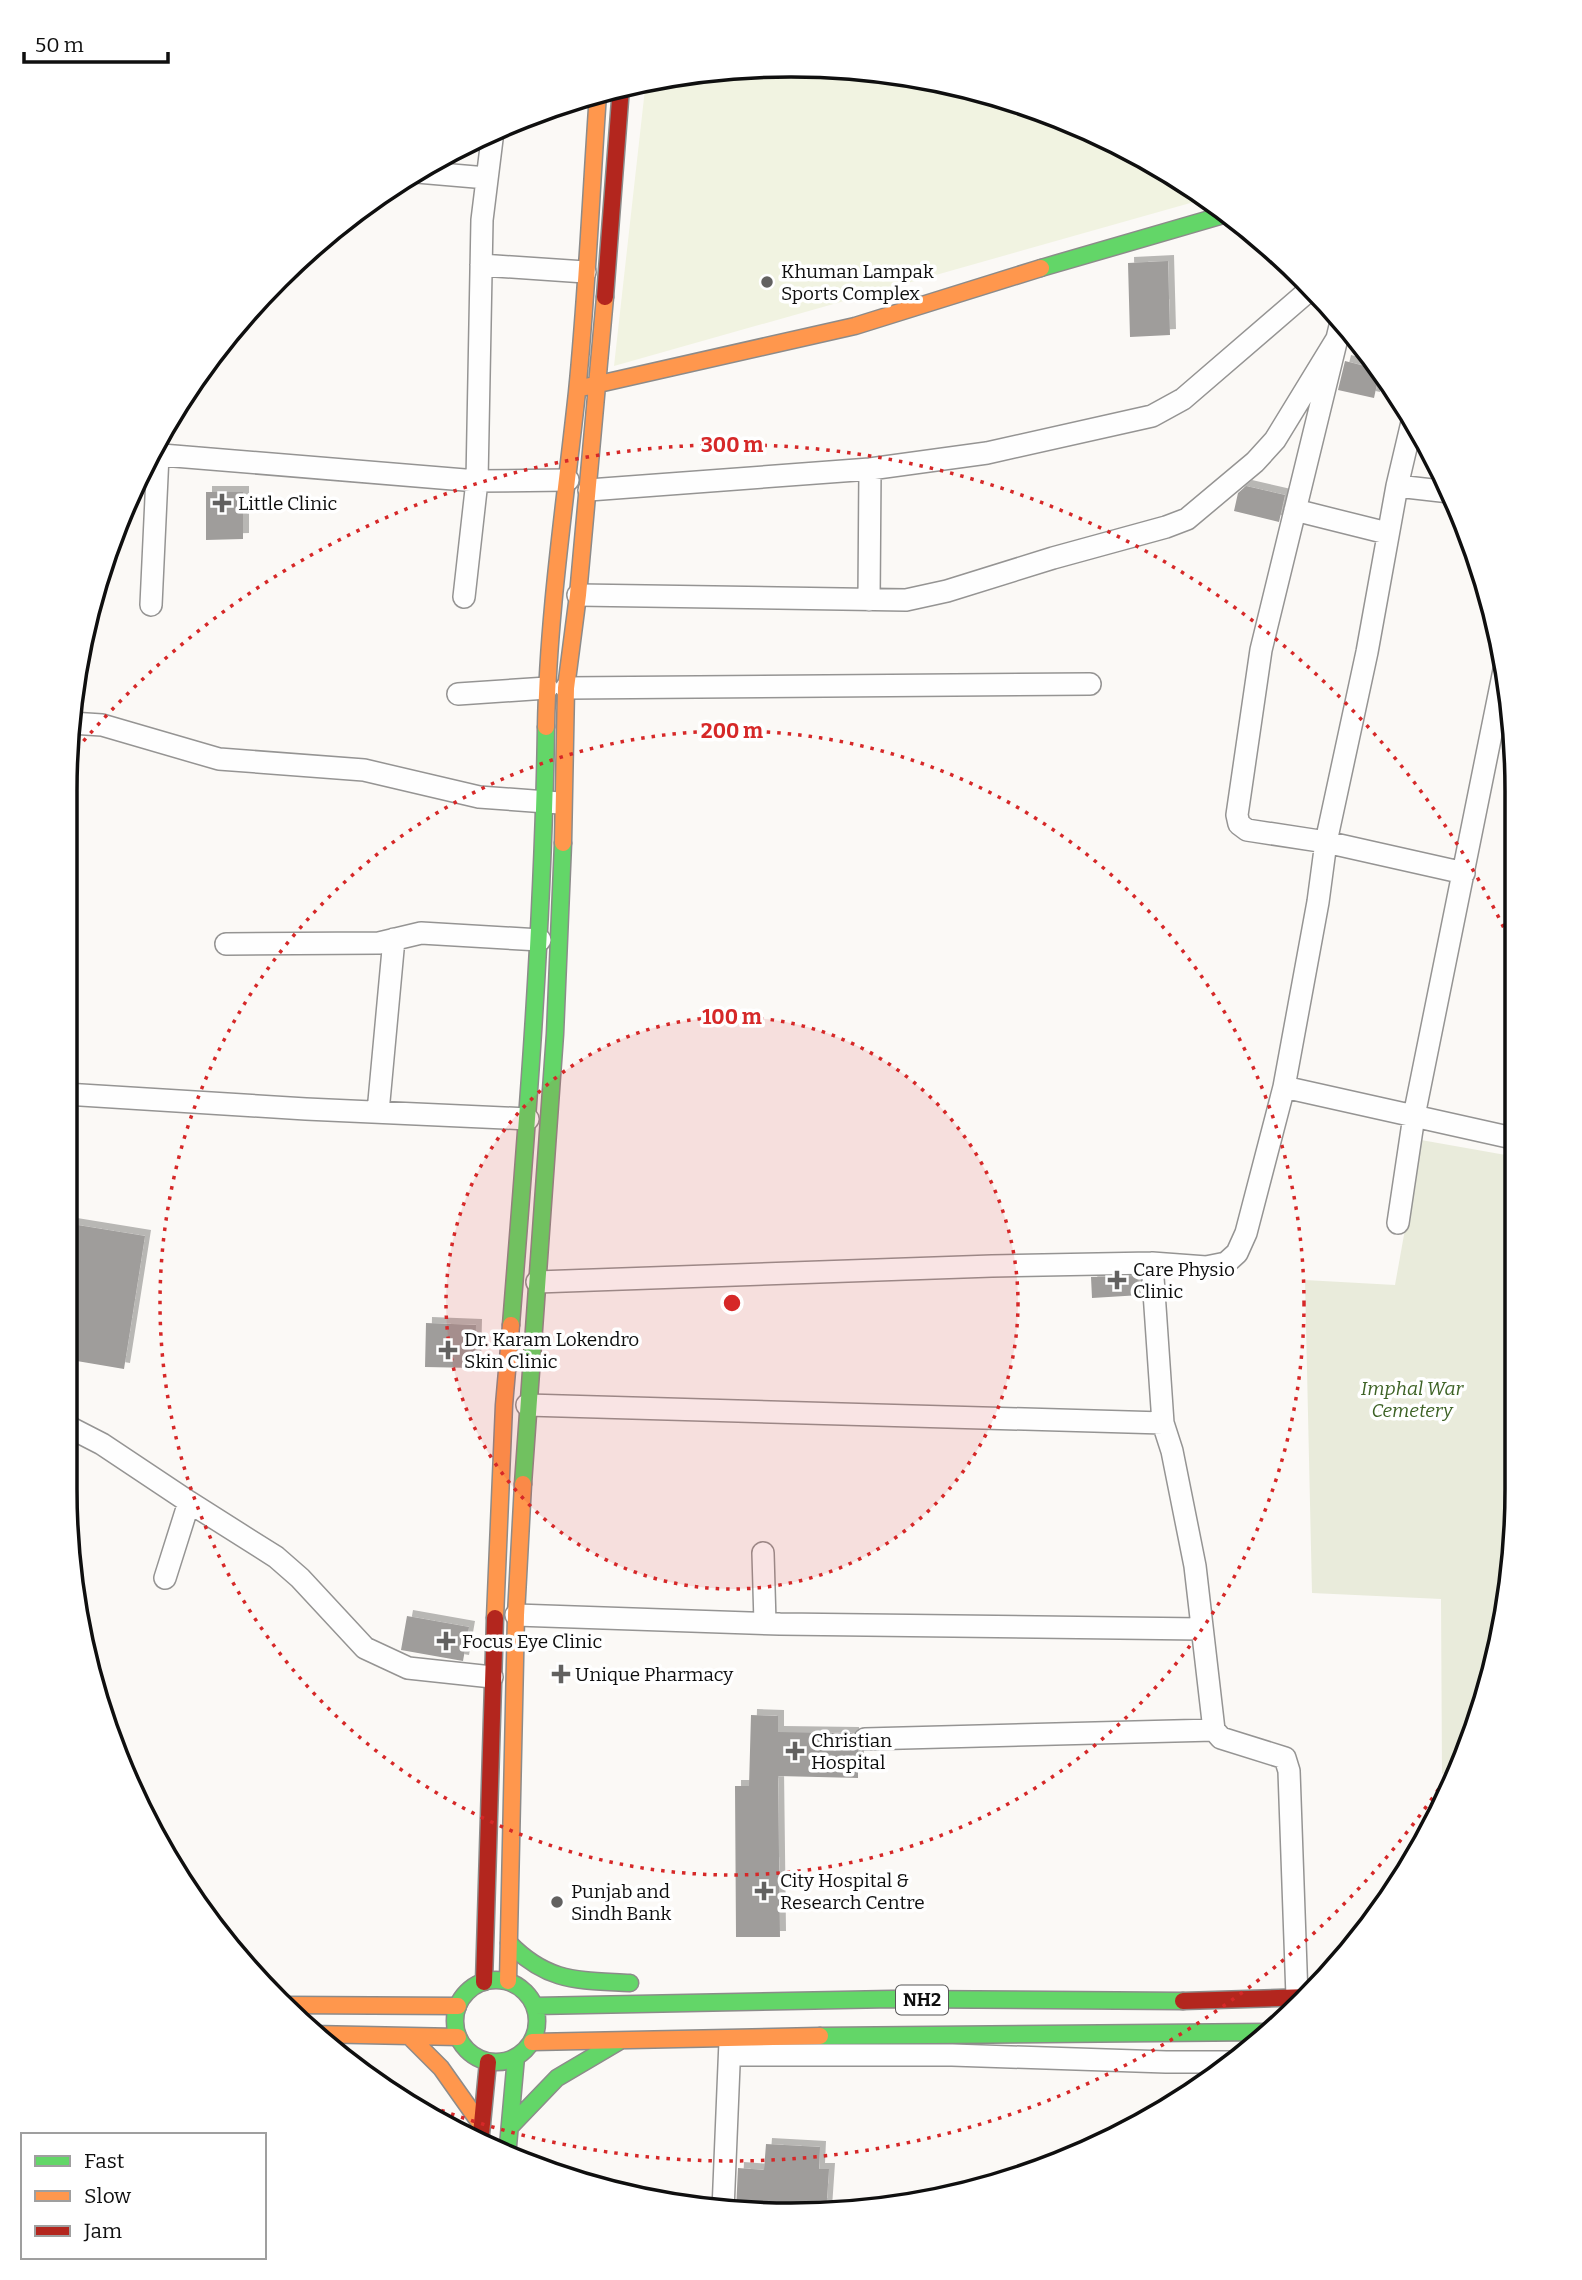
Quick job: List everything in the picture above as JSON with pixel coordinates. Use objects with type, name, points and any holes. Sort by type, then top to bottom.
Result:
[{"type":"main road","points":[[556,688],[578,594],[598,386],[620,98]]},
{"type":"main road","points":[[508,1981],[516,1615],[527,1405],[555,1034],[555,584],[577,389],[597,104]]},
{"type":"main road","points":[[577,389],[855,326],[1107,247],[1215,217]]},
{"type":"main road","points":[[484,1982],[492,1677],[504,1405],[540,940],[555,803]]},
{"type":"main road","points":[[523,1181],[544,1183]]},
{"type":"main road","points":[[509,1943],[529,1963],[543,1971],[563,1977],[643,1984]]},
{"type":"main road","points":[[508,1981],[519,1987],[535,2006],[538,2018],[532,2042],[516,2057],[503,2062],[488,2062],[476,2057],[465,2048],[458,2036],[458,2006],[473,1987],[484,1982],[508,1981]]},
{"type":"main road","points":[[668,1987],[727,2001]]},
{"type":"main road","name":"NH2","points":[[535,2006],[892,1999],[1152,2002],[1292,1997]]},
{"type":"main road","points":[[298,2005],[458,2006]]},
{"type":"main road","name":"NH2","points":[[532,2042],[622,2039],[730,2046],[999,2032],[1255,2032]]},
{"type":"main road","points":[[330,2034],[458,2036]]},
{"type":"main road","points":[[408,2036],[441,2067],[482,2126]]},
{"type":"main road","points":[[510,2127],[557,2078],[622,2039]]},
{"type":"main road","points":[[508,2144],[516,2057]]},
{"type":"main road","points":[[481,2132],[488,2062]]},
{"type":"street","points":[[464,597],[477,481],[482,220],[491,143]]},
{"type":"street","points":[[433,173],[487,178]]},
{"type":"street","points":[[481,265],[585,272]]},
{"type":"street","points":[[589,490],[870,469],[987,453],[1152,416],[1183,399],[1305,295]]},
{"type":"street","points":[[578,594],[906,600],[947,592],[1053,558],[1166,527],[1187,519],[1255,462],[1275,440],[1337,332]]},
{"type":"street","points":[[1338,333],[1261,650],[1237,815],[1239,824],[1247,830],[1326,842],[1464,873]]},
{"type":"street","points":[[537,1282],[992,1266],[1153,1263],[1206,1267],[1226,1263],[1237,1252],[1246,1233],[1284,1087],[1318,902],[1326,842],[1367,652],[1387,533],[1409,434]]},
{"type":"street","points":[[162,455],[477,481],[568,480]]},
{"type":"street","points":[[869,600],[870,469]]},
{"type":"street","points":[[151,605],[154,470]]},
{"type":"street","points":[[1397,486],[1438,491]]},
{"type":"street","points":[[1294,510],[1387,533]]},
{"type":"street","points":[[458,694],[556,688],[1090,684]]},
{"type":"street","points":[[1398,1223],[1414,1116],[1499,696]]},
{"type":"street","points":[[81,724],[103,725],[219,759],[364,769],[479,797],[555,803]]},
{"type":"street","points":[[226,944],[379,943],[421,933],[540,940]]},
{"type":"street","points":[[379,1112],[394,939]]},
{"type":"street","points":[[1284,1087],[1505,1136]]},
{"type":"street","points":[[77,1095],[528,1119]]},
{"type":"street","points":[[1153,1263],[1163,1423],[1172,1451],[1195,1566],[1214,1730],[1221,1738],[1284,1758],[1289,1771],[1302,1987]]},
{"type":"street","points":[[527,1405],[1163,1423]]},
{"type":"street","points":[[77,1431],[102,1444],[276,1557],[300,1578],[365,1647],[408,1668],[492,1677]]},
{"type":"street","points":[[165,1578],[189,1502]]},
{"type":"street","points":[[763,1553],[765,1623]]},
{"type":"street","points":[[516,1615],[765,1623],[1202,1629]]},
{"type":"street","points":[[865,1739],[1214,1730]]},
{"type":"street","points":[[723,2199],[730,2046],[1216,2062]]},
{"type":"green space","name":"Khuman Lampak Sports Complex","points":[[791,77],[884,83],[930,91],[976,101],[1064,131],[1148,173],[1195,202],[614,366],[645,93],[698,83]]},
{"type":"green space","name":"Imphal War Cemetery","points":[[1421,1140],[1505,1155],[1505,1489],[1499,1582],[1481,1674],[1451,1762],[1446,1773],[1442,1774],[1441,1599],[1312,1593],[1305,1280],[1395,1285]]},
{"type":"building","points":[[1168,261],[1170,335],[1130,337],[1128,263]]},
{"type":"building","points":[[1345,361],[1364,366],[1377,383],[1374,398],[1338,390]]},
{"type":"building","points":[[1246,486],[1285,495],[1279,522],[1234,511],[1238,493]]},
{"type":"building","points":[[206,492],[243,492],[243,539],[206,540]]},
{"type":"building","points":[[77,1225],[145,1236],[124,1369],[77,1361]]},
{"type":"building","points":[[1138,1276],[1141,1295],[1092,1298],[1091,1277]]},
{"type":"building","points":[[426,1323],[476,1325],[475,1368],[425,1367]]},
{"type":"building","points":[[407,1616],[469,1627],[463,1661],[401,1650]]},
{"type":"building","points":[[751,1715],[778,1716],[778,1732],[853,1733],[854,1745],[858,1750],[858,1778],[778,1776],[780,1937],[736,1937],[735,1786],[749,1786]]},
{"type":"building","points":[[766,2144],[820,2147],[819,2169],[829,2169],[827,2201],[736,2200],[738,2168],[764,2170]]},
{"type":"traffic: fast","points":[[1041,268],[1216,217]]},
{"type":"traffic: fast","points":[[511,1325],[538,952],[546,727]]},
{"type":"traffic: fast","points":[[523,1484],[555,1034],[563,843]]},
{"type":"traffic: fast","points":[[509,1943],[537,1966],[565,1977],[630,1983]]},
{"type":"traffic: fast","points":[[496,1980],[512,1983],[525,1992],[534,2005],[537,2021],[534,2037],[525,2050],[512,2059],[496,2062],[480,2059],[467,2050],[458,2037],[455,2021],[458,2005],[467,1992],[480,1983],[496,1980]]},
{"type":"traffic: fast","points":[[535,2006],[892,1999],[1183,2001]]},
{"type":"traffic: fast","points":[[820,2036],[1254,2032]]},
{"type":"traffic: fast","points":[[510,2127],[557,2078],[618,2042]]},
{"type":"traffic: fast","points":[[508,2144],[516,2057]]},
{"type":"traffic: slow","points":[[546,727],[554,601],[577,392],[597,104]]},
{"type":"traffic: slow","points":[[581,388],[855,326],[1041,268]]},
{"type":"traffic: slow","points":[[563,843],[566,688],[578,595],[605,297]]},
{"type":"traffic: slow","points":[[495,1618],[504,1405],[511,1325]]},
{"type":"traffic: slow","points":[[508,1981],[516,1615],[523,1484]]},
{"type":"traffic: slow","points":[[298,2005],[458,2006]]},
{"type":"traffic: slow","points":[[330,2034],[458,2037]]},
{"type":"traffic: slow","points":[[409,2036],[441,2068],[482,2126]]},
{"type":"traffic: slow","points":[[532,2042],[820,2036]]},
{"type":"traffic: jam","points":[[605,297],[620,98]]},
{"type":"traffic: jam","points":[[484,1982],[495,1618]]},
{"type":"traffic: jam","points":[[1183,2001],[1292,1998]]},
{"type":"traffic: jam","points":[[481,2132],[488,2062]]},
{"type":"place","name":"Khuman Lampak Sports Complex","points":[[767,282]]},
{"type":"place","name":"Little Clinic","points":[[222,503]]},
{"type":"place","name":"Care Physio Clinic","points":[[1117,1280]]},
{"type":"place","name":"Dr. Karam Lokendro Skin Clinic","points":[[448,1350]]},
{"type":"place","name":"Focus Eye Clinic","points":[[446,1641]]},
{"type":"place","name":"Unique Pharmacy","points":[[561,1674]]},
{"type":"place","name":"Christian Hospital","points":[[795,1751]]},
{"type":"place","name":"City Hospital & Research Centre","points":[[764,1891]]},
{"type":"place","name":"Punjab and Sindh Bank","points":[[557,1902]]}]
